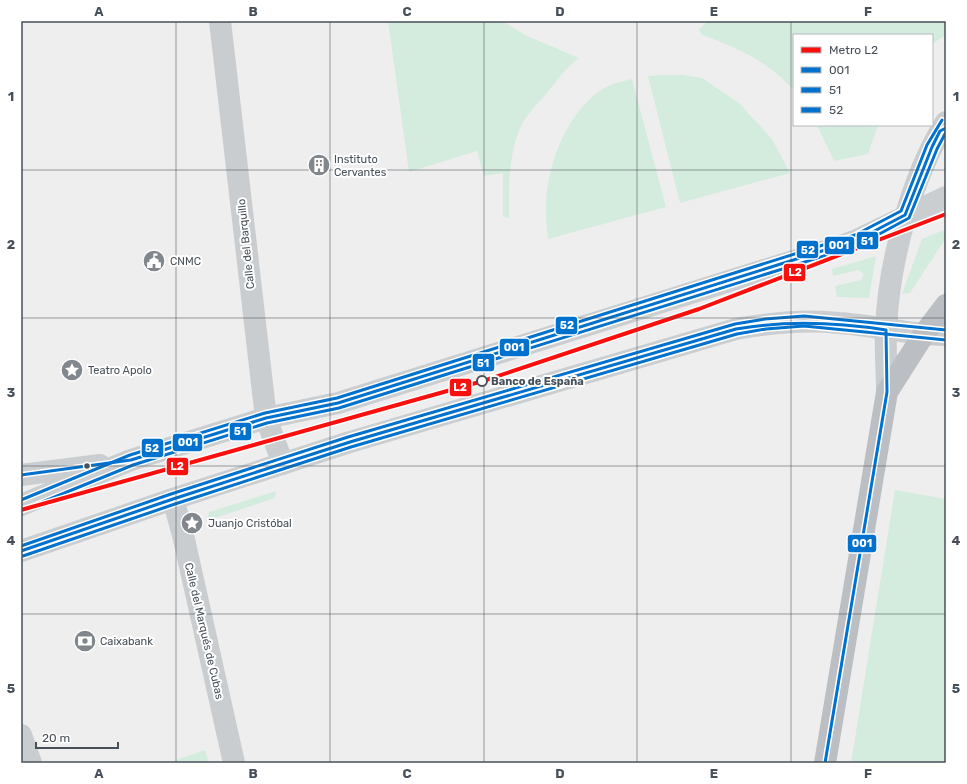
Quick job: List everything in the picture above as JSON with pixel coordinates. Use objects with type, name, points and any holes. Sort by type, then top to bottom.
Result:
[{"type":"highway","points":[[825,763],[887,392],[924,334],[946,304]]},
{"type":"main road","points":[[924,334],[946,335]]},
{"type":"street","name":"Calle del Barquillo","points":[[220,21],[266,418],[283,464]]},
{"type":"street","points":[[887,392],[886,330],[890,289],[905,215],[932,147],[946,122]]},
{"type":"street","points":[[21,505],[131,460],[266,418],[338,403],[835,248],[857,240],[946,196]]},
{"type":"street","points":[[21,551],[173,499],[350,442],[736,329],[765,324],[804,321],[838,322],[886,330],[924,334]]},
{"type":"street","points":[[21,475],[131,460]]},
{"type":"street","name":"Calle del Marqués de Cubas","points":[[173,499],[184,535],[234,763]]},
{"type":"street","points":[[21,735],[31,763]]},
{"type":"green space","points":[[388,21],[502,21],[527,36],[579,58],[561,75],[522,123],[516,139],[511,161],[509,218],[503,217],[503,173],[484,176],[477,151],[409,172]]},
{"type":"green space","points":[[708,21],[946,21],[946,35],[933,43],[933,34],[793,34],[793,90],[785,81],[764,64],[728,45],[702,35],[699,29]]},
{"type":"green space","points":[[682,75],[702,78],[739,103],[772,139],[790,173],[680,203],[648,76]]},
{"type":"green space","points":[[632,79],[666,207],[548,239],[546,211],[549,177],[561,141],[580,110],[592,97],[606,87]]},
{"type":"green space","points":[[817,126],[878,126],[868,154],[834,161]]},
{"type":"green space","points":[[946,229],[946,238],[910,293],[902,294],[922,239]]},
{"type":"green space","points":[[876,256],[869,298],[837,297],[835,286],[861,280],[864,274],[859,270],[833,276],[832,269]]},
{"type":"green space","points":[[895,490],[946,499],[946,763],[851,763]]},
{"type":"green space","points":[[276,491],[275,498],[206,521],[209,512]]},
{"type":"green space","points":[[205,750],[209,763],[167,763]]},
{"type":"metro line","name":"L2","points":[[21,510],[483,381],[699,309],[946,214]]},
{"type":"transit line","name":"52","points":[[21,500],[130,455],[265,413],[337,398],[855,235],[901,211],[927,145],[942,120]]},
{"type":"transit line","name":"001","points":[[21,475],[131,460],[266,418],[338,403],[857,240],[905,215],[932,147],[940,131],[946,128]]},
{"type":"transit line","name":"51","points":[[23,510],[133,465],[267,423],[339,408],[859,245],[909,218],[937,149],[946,132]]},
{"type":"transit line","name":"52","points":[[21,546],[171,494],[348,437],[735,324],[765,319],[804,316],[946,330]]},
{"type":"transit line","name":"001","points":[[21,551],[173,499],[350,442],[736,329],[774,324],[811,323],[848,325],[886,330],[887,392],[825,763]]},
{"type":"transit line","name":"51","points":[[23,556],[175,504],[351,447],[737,334],[766,329],[804,326],[946,340]]},
{"type":"place","name":"Instituto Cervantes","points":[[319,165]]},
{"type":"place","name":"CNMC","points":[[154,261]]},
{"type":"place","name":"Teatro Apolo","points":[[72,370]]},
{"type":"place","name":"Banco de España","points":[[482,381]]},
{"type":"place","name":"Juanjo Cristóbal","points":[[192,523]]},
{"type":"place","name":"Caixabank","points":[[85,641]]}]
